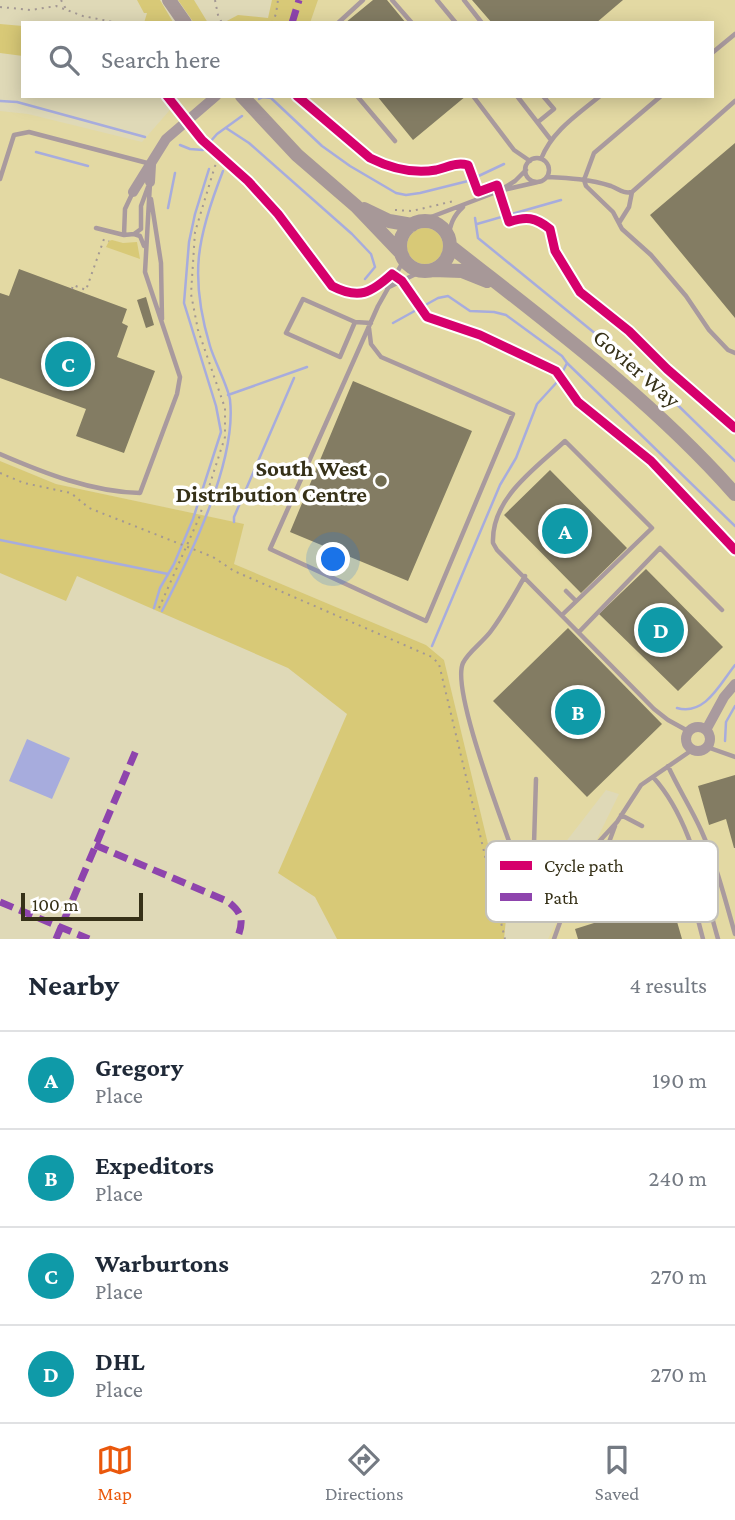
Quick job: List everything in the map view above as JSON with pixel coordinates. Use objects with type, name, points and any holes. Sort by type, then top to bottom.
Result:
[{"type":"street","points":[[169,0],[184,21]]},
{"type":"street","points":[[133,192],[166,139],[214,98]]},
{"type":"street","points":[[244,98],[296,155],[356,206],[409,266],[428,270],[445,261],[449,243],[440,226],[426,221],[415,224],[389,221],[356,206]]},
{"type":"street","points":[[150,182],[151,164]]},
{"type":"street","points":[[402,256],[402,236],[415,224]]},
{"type":"street","name":"Govier Way","points":[[449,243],[647,404],[706,461],[735,494]]},
{"type":"street","name":"Govier Way","points":[[428,270],[462,271],[502,287]]},
{"type":"street","points":[[706,730],[723,697],[735,684]]},
{"type":"street","points":[[699,727],[706,730],[710,739],[707,747],[701,751],[692,750],[686,742],[688,731],[699,727]]},
{"type":"lane","points":[[340,21],[363,0]]},
{"type":"lane","points":[[392,0],[410,21]]},
{"type":"lane","points":[[437,0],[454,21]]},
{"type":"lane","points":[[464,0],[480,21]]},
{"type":"lane","points":[[714,51],[735,34]]},
{"type":"lane","points":[[359,98],[394,141]]},
{"type":"lane","points":[[475,98],[514,150],[530,161],[541,159]]},
{"type":"lane","points":[[519,98],[551,141]]},
{"type":"lane","points":[[538,122],[554,109],[546,98]]},
{"type":"lane","points":[[541,159],[560,129],[598,98]]},
{"type":"lane","points":[[659,98],[594,153],[584,180],[586,186],[613,212],[622,229],[651,256],[685,296],[709,330],[728,350],[735,353]]},
{"type":"lane","points":[[415,224],[499,191],[538,182],[547,177],[584,180],[612,186],[626,194],[632,192],[735,101]]},
{"type":"lane","points":[[0,179],[14,135],[20,132],[48,136],[151,164]]},
{"type":"lane","points":[[541,159],[549,167],[547,177]]},
{"type":"lane","points":[[499,191],[515,181],[526,170],[530,161]]},
{"type":"lane","points":[[526,170],[529,179],[538,182]]},
{"type":"lane","points":[[0,454],[55,477],[122,492],[140,493],[177,394],[180,377],[145,272],[150,182]]},
{"type":"lane","points":[[134,234],[141,229],[141,206],[150,182]]},
{"type":"lane","points":[[124,235],[125,209],[133,192]]},
{"type":"lane","points":[[619,223],[629,207],[632,192]]},
{"type":"lane","points":[[150,195],[161,263],[163,330]]},
{"type":"lane","points":[[449,243],[450,227],[455,214],[466,204]]},
{"type":"lane","points":[[96,228],[140,236],[145,249]]},
{"type":"lane","points":[[370,326],[371,344],[381,357],[513,414],[426,621],[270,549],[370,326],[402,256]]},
{"type":"lane","points":[[387,289],[428,270]]},
{"type":"lane","points":[[355,322],[340,357],[286,333],[303,299],[370,326]]},
{"type":"lane","points":[[562,615],[652,528],[565,441],[508,495],[496,520],[493,543],[562,615],[654,709],[688,731]]},
{"type":"lane","points":[[579,632],[660,548],[722,610]]},
{"type":"lane","points":[[509,841],[461,692],[460,674],[463,662],[499,621],[525,576]]},
{"type":"lane","points":[[566,591],[576,601]]},
{"type":"lane","points":[[707,747],[735,757]]},
{"type":"lane","points":[[610,841],[617,822],[642,785],[692,750]]},
{"type":"lane","points":[[668,766],[706,841]]},
{"type":"lane","points":[[653,777],[668,793],[690,841]]},
{"type":"lane","points":[[534,841],[536,779]]},
{"type":"lane","points":[[621,815],[642,827]]},
{"type":"lane","points":[[600,841],[617,822]]},
{"type":"lane","points":[[718,878],[735,934]]},
{"type":"lane","points":[[554,939],[560,922]]},
{"type":"lane","points":[[699,922],[703,939]]},
{"type":"lane","points":[[713,922],[718,939]]},
{"type":"path","points":[[61,0],[67,10]]},
{"type":"path","points":[[215,0],[221,21]]},
{"type":"path","points":[[273,21],[278,0]]},
{"type":"path","points":[[0,7],[31,10],[56,6],[83,16],[108,21]]},
{"type":"path","points":[[213,150],[230,166]]},
{"type":"path","points":[[159,608],[200,517],[225,437],[225,408],[198,330],[191,294],[195,232],[215,166],[222,158]]},
{"type":"path","points":[[72,289],[73,285],[86,290],[104,239],[110,241]]},
{"type":"path","points":[[0,473],[24,483],[71,493],[89,508],[213,557],[234,571],[422,650],[439,664],[486,860]]},
{"type":"shaded area","points":[[137,0],[160,0],[172,21],[145,21],[147,13],[144,13]]},
{"type":"shaded area","points":[[178,0],[194,0],[207,21],[193,21]]},
{"type":"shaded area","points":[[272,0],[318,0],[311,21],[227,21],[238,15],[268,18]]},
{"type":"shaded area","points":[[318,0],[735,0],[735,939],[548,939],[556,922],[718,922],[718,841],[596,841],[619,794],[606,790],[566,841],[487,841],[444,660],[426,645],[234,564],[243,524],[56,484],[0,461],[0,111],[28,114],[142,142],[180,98],[714,98],[714,21],[311,21]]},
{"type":"shaded area","points":[[0,24],[21,26],[21,56],[0,53]]},
{"type":"shaded area","points":[[425,228],[438,233],[443,246],[438,259],[425,264],[412,259],[407,246],[412,233]]},
{"type":"shaded area","points":[[112,240],[123,243],[137,242],[140,259],[106,247]]},
{"type":"shaded area","points":[[0,461],[56,484],[244,524],[234,564],[426,645],[444,660],[487,841],[486,922],[506,922],[504,939],[337,939],[315,897],[278,873],[347,714],[288,668],[77,576],[66,601],[0,573]]},
{"type":"water","points":[[27,739],[70,758],[52,799],[9,781]]},
{"type":"building","points":[[373,0],[387,0],[404,21],[347,21]]},
{"type":"building","points":[[472,0],[623,0],[598,21],[490,21]]},
{"type":"building","points":[[379,98],[464,98],[413,140]]},
{"type":"building","points":[[735,143],[735,318],[650,215]]},
{"type":"building","points":[[19,269],[127,309],[122,323],[128,326],[117,357],[155,371],[124,453],[76,436],[86,409],[0,378],[0,293],[9,296]]},
{"type":"building","points":[[146,297],[154,325],[146,328],[137,300]]},
{"type":"building","name":"South West Distribution Centre","points":[[353,381],[472,431],[408,581],[290,532]]},
{"type":"building","points":[[550,470],[627,548],[581,593],[504,515]]},
{"type":"building","points":[[646,569],[723,647],[678,691],[599,614]]},
{"type":"building","points":[[568,628],[662,724],[587,797],[493,701]]},
{"type":"building","points":[[735,775],[734,848],[726,819],[709,825],[698,786]]},
{"type":"building","points":[[677,922],[682,939],[578,939],[575,929],[594,923]]},
{"type":"waterway","points":[[271,98],[322,146],[396,193],[420,193],[468,181],[504,164]]},
{"type":"waterway","points":[[0,101],[17,102],[145,137]]},
{"type":"waterway","points":[[180,145],[203,150],[217,134],[242,116]]},
{"type":"waterway","points":[[226,128],[249,143],[371,254],[375,267],[365,279]]},
{"type":"waterway","points":[[36,152],[88,166]]},
{"type":"waterway","points":[[154,608],[160,588],[174,564],[193,519],[221,432],[216,406],[184,303],[189,242],[209,169]]},
{"type":"waterway","points":[[162,611],[209,508],[219,479],[230,424],[229,395],[203,321],[198,277],[202,237],[223,171]]},
{"type":"waterway","points":[[168,208],[175,173]]},
{"type":"waterway","points":[[477,224],[561,200]]},
{"type":"waterway","points":[[475,218],[478,238],[651,379],[735,461]]},
{"type":"waterway","points":[[393,323],[438,298],[448,296],[470,311],[506,315],[562,356],[735,526]]},
{"type":"waterway","points":[[432,646],[500,485],[516,458],[537,404],[558,381],[567,363]]},
{"type":"waterway","points":[[228,395],[307,367]]},
{"type":"waterway","points":[[234,522],[294,378]]},
{"type":"waterway","points":[[0,540],[168,574]]},
{"type":"waterway","points":[[677,708],[687,709],[704,703],[735,665]]},
{"type":"waterway","points":[[725,741],[726,722],[735,706]]},
{"type":"marked path","points":[[293,21],[299,0]]},
{"type":"marked path","points":[[56,939],[137,748]]},
{"type":"marked path","points":[[95,845],[227,901],[241,918],[237,939]]},
{"type":"marked path","points":[[0,902],[89,939]]},
{"type":"cycle path","points":[[169,98],[202,140],[248,181],[278,214],[332,286],[350,293],[364,292],[378,286],[392,274],[402,281],[427,317],[480,335],[556,371],[578,402],[651,461],[735,550]]},
{"type":"cycle path","points":[[299,98],[378,162],[419,171],[464,164],[468,165],[478,192],[497,185],[509,222],[530,219],[550,229],[555,251],[580,292],[629,331],[667,369],[735,428]]},
{"type":"place","name":"Warburtons","points":[[68,364]]},
{"type":"place","name":"South West Distribution Centre","points":[[381,481]]},
{"type":"place","name":"Gregory","points":[[565,531]]},
{"type":"place","name":"DHL","points":[[661,630]]},
{"type":"place","name":"Expeditors","points":[[578,712]]}]
